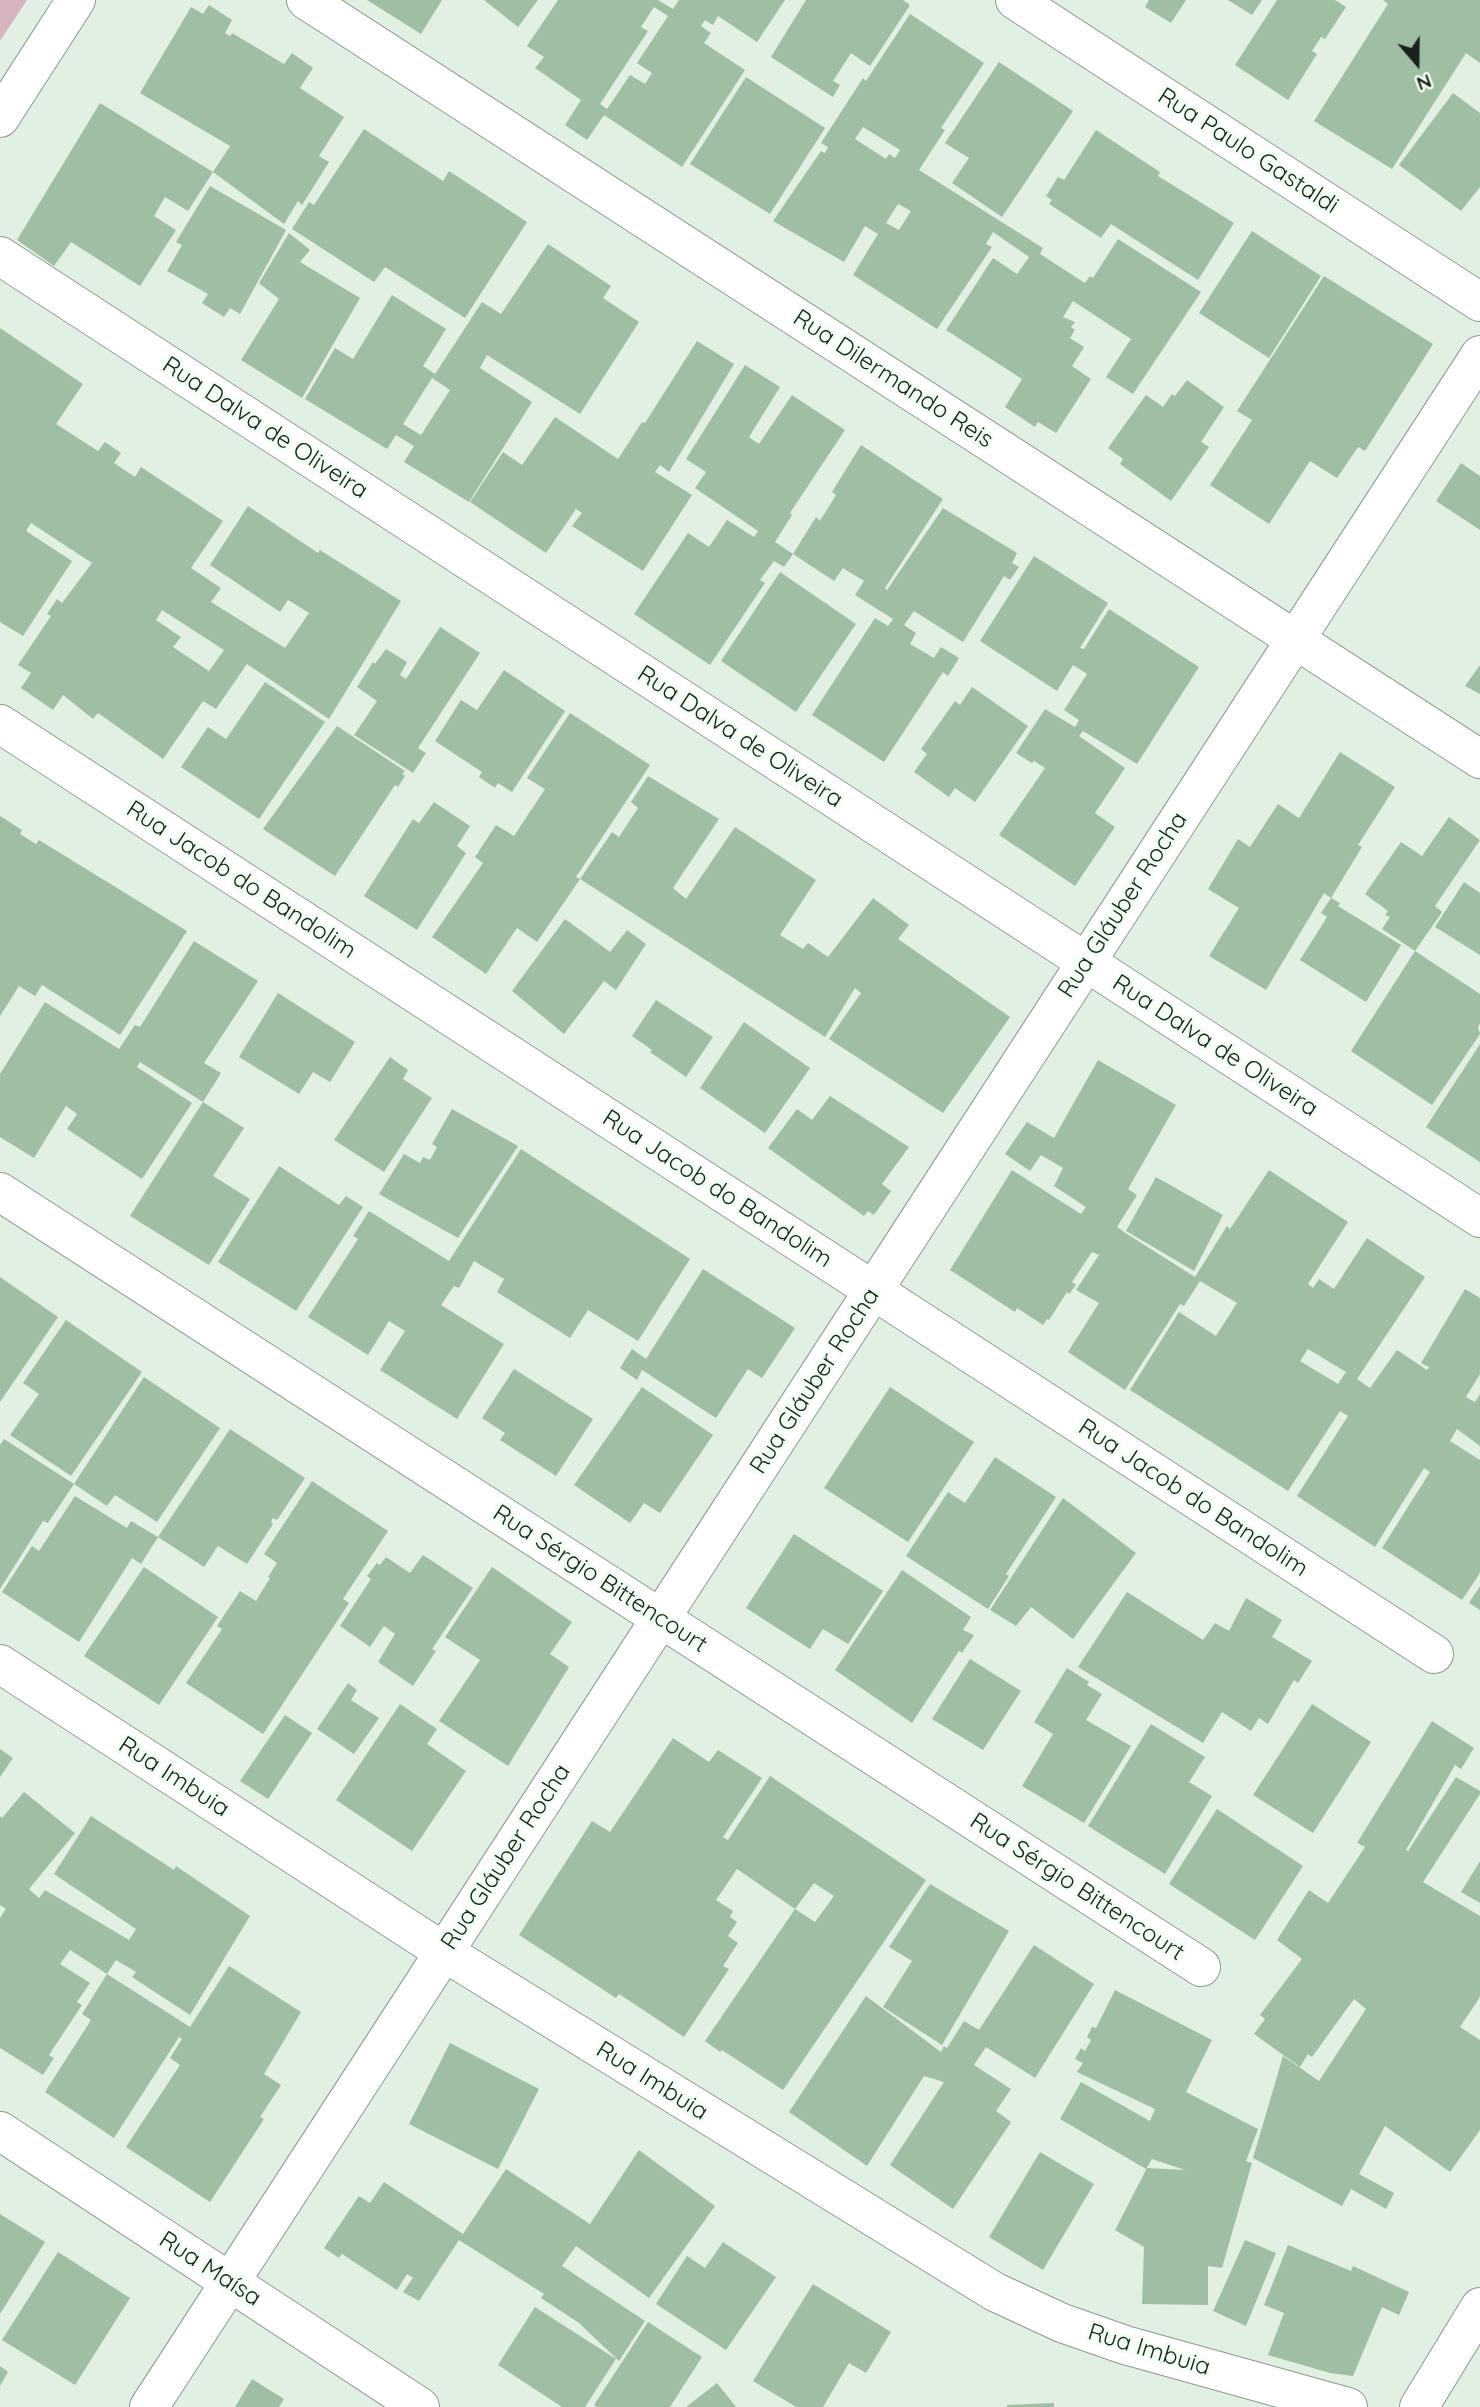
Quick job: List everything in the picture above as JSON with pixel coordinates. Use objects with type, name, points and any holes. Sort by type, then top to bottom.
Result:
[{"type":"street","points":[[0,118],[76,0]]},
{"type":"street","name":"Rua Dilermando Reis","points":[[306,0],[1480,759]]},
{"type":"street","name":"Rua Paulo Gastaldi","points":[[1015,0],[1480,302]]},
{"type":"street","name":"Rua Dalva de Oliveira","points":[[0,256],[1480,1218]]},
{"type":"street","name":"Rua Gláuber Rocha","points":[[149,2407],[1480,355]]},
{"type":"street","name":"Rua Jacob do Bandolim","points":[[0,724],[1434,1654]]},
{"type":"street","name":"Rua Sérgio Bittencourt","points":[[0,1192],[1201,1967]]},
{"type":"street","name":"Rua Imbuia","points":[[0,1664],[444,1952],[995,2292],[1062,2323],[1125,2345],[1348,2407]]},
{"type":"street","name":"Rua Maísa","points":[[0,2131],[420,2407]]},
{"type":"street","points":[[1419,2407],[1480,2306]]},
{"type":"shaded area","points":[[0,0],[27,0],[0,41]]},
{"type":"building","points":[[367,0],[442,0],[421,34]]},
{"type":"building","points":[[484,0],[538,0],[518,27]]},
{"type":"building","points":[[558,0],[658,0],[673,9],[679,0],[785,0],[757,42],[718,16],[713,25],[705,20],[701,26],[711,33],[704,43],[745,70],[682,167],[604,115],[587,140],[565,125],[581,100],[535,68],[544,57],[527,46]],"holes":[[[654,7],[668,16],[637,63],[652,73],[645,84],[630,75],[607,109],[600,104],[648,31],[641,27]]]},
{"type":"building","points":[[806,0],[903,0],[910,5],[870,66],[851,53],[833,81],[840,85],[833,97],[771,57]]},
{"type":"building","points":[[1149,0],[1186,0],[1171,23],[1145,7]]},
{"type":"building","points":[[1228,0],[1262,0],[1252,15]]},
{"type":"building","points":[[1277,0],[1335,0],[1346,7],[1325,39],[1321,37],[1312,51],[1317,54],[1288,100],[1235,65]]},
{"type":"building","points":[[1383,0],[1480,0],[1480,63],[1466,53],[1392,169],[1314,121],[1388,4]]},
{"type":"building","points":[[209,5],[232,20],[225,33],[230,36],[232,33],[284,64],[292,53],[313,68],[300,88],[344,117],[319,156],[329,162],[302,205],[298,201],[284,224],[213,172],[230,146],[140,93],[191,7],[203,14]]},
{"type":"building","points":[[910,14],[984,63],[941,128],[945,130],[919,170],[1043,248],[1040,254],[1085,283],[1090,276],[1093,278],[1118,239],[1201,292],[1133,394],[1106,377],[1131,339],[1073,301],[1063,317],[1075,322],[1071,327],[1075,330],[1070,338],[1084,347],[1072,366],[1091,379],[1056,433],[1038,422],[1035,427],[1005,407],[1022,379],[946,330],[993,258],[1017,274],[1029,257],[993,232],[986,244],[992,247],[937,329],[853,275],[878,234],[865,226],[844,262],[773,221],[821,151],[825,153],[828,147],[821,143],[863,78],[866,81]],"holes":[[[863,127],[900,150],[895,158],[889,154],[886,159],[855,139]],[[898,204],[911,211],[899,230],[886,223]]]},
{"type":"building","points":[[999,62],[1073,111],[1002,217],[952,183],[969,158],[945,143]]},
{"type":"building","points":[[746,77],[825,128],[770,214],[690,164]]},
{"type":"building","points":[[1453,93],[1480,113],[1480,187],[1461,211],[1399,165]]},
{"type":"building","points":[[100,103],[213,172],[188,211],[165,197],[154,216],[176,230],[140,286],[71,242],[54,266],[17,240]]},
{"type":"building","points":[[364,129],[443,181],[449,171],[527,222],[465,318],[385,267],[374,282],[292,229],[309,202],[314,205]]},
{"type":"building","points":[[1096,130],[1160,172],[1158,176],[1234,223],[1198,280],[1111,224],[1101,238],[1049,204],[1052,200],[1046,196],[1058,177],[1064,180]]},
{"type":"building","points":[[210,186],[286,230],[240,314],[230,308],[224,317],[202,303],[208,294],[167,271],[182,245],[176,242]]},
{"type":"building","points":[[1252,231],[1321,276],[1269,358],[1199,313]]},
{"type":"building","points":[[289,233],[310,250],[300,262],[360,298],[302,398],[241,360],[279,299],[259,283]]},
{"type":"building","points":[[548,244],[611,286],[603,298],[639,322],[580,414],[487,355],[480,368],[532,402],[469,502],[404,462],[414,446],[396,435],[387,449],[305,399],[335,348],[353,359],[392,295],[446,329],[423,366],[435,374],[482,302],[501,314]],"holes":[[[432,378],[450,390],[421,435],[403,424]]]},
{"type":"building","points":[[1324,276],[1433,344],[1365,451],[1358,447],[1337,478],[1310,461],[1269,524],[1210,485],[1252,420],[1237,411]]},
{"type":"building","points":[[0,328],[83,384],[56,424],[98,451],[105,442],[121,453],[114,463],[135,477],[141,467],[223,521],[191,568],[221,588],[211,602],[285,648],[309,613],[288,600],[280,612],[210,565],[248,506],[318,553],[320,550],[401,601],[329,719],[247,664],[216,709],[203,701],[163,759],[98,713],[93,719],[63,695],[53,710],[21,688],[31,673],[18,665],[51,616],[47,614],[57,599],[62,603],[92,563],[31,523],[26,531],[72,561],[23,636],[0,622]],"holes":[[[162,610],[224,650],[209,671],[173,647],[181,637],[156,620]]]},
{"type":"building","points":[[697,341],[734,364],[669,472],[660,465],[655,472],[692,495],[643,571],[572,526],[582,513],[576,509],[546,553],[470,502],[503,452],[522,465],[555,417],[618,459],[642,422],[645,423]]},
{"type":"building","points":[[745,365],[780,387],[749,437],[759,444],[792,395],[845,430],[790,513],[792,515],[775,542],[793,554],[784,567],[774,561],[760,580],[765,583],[710,665],[634,614],[688,533],[709,547],[727,520],[754,537],[758,531],[695,488],[706,472],[686,459]]},
{"type":"building","points":[[1187,380],[1224,407],[1201,442],[1209,447],[1171,501],[1120,464],[1123,459],[1108,448],[1146,395],[1163,407]]},
{"type":"building","points":[[861,445],[943,499],[885,588],[887,590],[943,508],[1017,553],[1012,563],[1019,567],[1010,580],[1004,576],[963,642],[914,611],[904,625],[916,633],[910,644],[934,658],[941,647],[959,658],[948,676],[943,672],[884,762],[812,715],[875,618],[888,626],[893,619],[855,595],[864,581],[843,568],[834,581],[793,554],[816,517],[820,521],[836,495],[832,492]]},
{"type":"building","points":[[1461,463],[1480,476],[1480,530],[1436,501]]},
{"type":"building","points":[[1034,556],[1108,603],[1080,648],[1084,649],[1109,609],[1199,667],[1137,764],[1083,731],[1079,736],[1125,768],[1095,813],[1115,827],[1075,886],[999,835],[1045,768],[1016,753],[1045,709],[1075,727],[1079,720],[1064,710],[1087,674],[1073,665],[1057,691],[980,641]]},
{"type":"building","points":[[780,572],[856,624],[796,712],[721,661]]},
{"type":"building","points":[[440,627],[480,653],[418,748],[426,753],[413,773],[354,735],[377,701],[357,687],[373,662],[375,664],[386,649],[407,662],[400,675],[406,679]]},
{"type":"building","points":[[1480,665],[1480,694],[1465,686]]},
{"type":"building","points":[[504,670],[565,711],[512,792],[498,783],[495,788],[479,777],[482,772],[435,741],[461,700],[477,710]]},
{"type":"building","points":[[265,682],[325,722],[259,819],[181,767],[208,727],[226,739]]},
{"type":"building","points":[[972,687],[1028,726],[975,802],[955,788],[949,797],[914,772],[927,754],[921,749],[955,701],[960,705]]},
{"type":"building","points":[[570,713],[650,765],[576,877],[580,879],[537,942],[517,928],[486,974],[432,937],[483,863],[475,857],[496,825],[514,836],[545,789],[527,778]]},
{"type":"building","points":[[337,726],[405,771],[402,774],[405,776],[398,787],[395,785],[335,876],[263,829]]},
{"type":"building","points":[[1340,752],[1395,787],[1358,845],[1362,847],[1331,898],[1324,893],[1266,990],[1209,956],[1239,908],[1208,889],[1238,839],[1250,847],[1278,804],[1299,818]]},
{"type":"building","points":[[648,776],[719,819],[673,888],[686,899],[735,827],[816,880],[780,935],[803,949],[808,943],[828,957],[873,898],[909,925],[898,939],[1010,1017],[943,1113],[829,1039],[861,993],[855,988],[825,1037],[580,879],[612,832],[619,837],[638,808],[631,802]]},
{"type":"building","points":[[434,802],[470,826],[457,846],[466,853],[417,930],[364,896],[413,819],[419,823]]},
{"type":"building","points":[[0,816],[22,830],[20,834],[36,844],[39,840],[187,931],[120,1035],[42,985],[35,996],[19,986],[0,1016]]},
{"type":"building","points":[[1449,817],[1480,840],[1435,906],[1442,912],[1415,951],[1382,929],[1390,917],[1385,915],[1388,911],[1365,894],[1401,842],[1422,856]]},
{"type":"building","points":[[1464,882],[1480,893],[1480,955],[1435,927]]},
{"type":"building","points":[[1331,898],[1340,903],[1338,906],[1401,945],[1366,1002],[1300,960],[1327,917],[1321,913]]},
{"type":"building","points":[[565,919],[610,952],[627,930],[646,944],[616,990],[604,981],[564,1034],[512,991]]},
{"type":"building","points":[[194,941],[258,981],[204,1063],[221,1073],[203,1102],[140,1062],[137,1067],[192,1103],[142,1179],[67,1129],[77,1114],[66,1106],[34,1158],[0,1137],[0,1074],[45,1002],[119,1049],[135,1025],[140,1027]]},
{"type":"building","points":[[1415,951],[1480,994],[1480,1034],[1432,1105],[1351,1051]]},
{"type":"building","points":[[278,993],[355,1042],[330,1082],[313,1072],[299,1094],[239,1057]]},
{"type":"building","points":[[656,1000],[713,1037],[686,1077],[632,1036]]},
{"type":"building","points":[[744,1022],[810,1068],[765,1133],[700,1088]]},
{"type":"building","points":[[1480,1044],[1480,1162],[1426,1127]]},
{"type":"building","points":[[390,1057],[408,1070],[403,1079],[432,1098],[384,1172],[334,1140]]},
{"type":"building","points":[[1098,1060],[1176,1105],[1128,1189],[1137,1195],[1117,1227],[1127,1234],[1195,1277],[1227,1226],[1230,1229],[1269,1170],[1348,1222],[1308,1284],[1313,1288],[1319,1279],[1334,1289],[1367,1238],[1425,1277],[1357,1379],[1370,1388],[1397,1350],[1427,1370],[1429,1367],[1421,1363],[1465,1289],[1480,1298],[1480,1374],[1466,1397],[1475,1402],[1480,1394],[1480,1446],[1457,1429],[1450,1441],[1480,1460],[1480,1573],[1462,1600],[1382,1548],[1430,1472],[1424,1468],[1375,1547],[1297,1496],[1348,1416],[1340,1411],[1288,1491],[1130,1390],[1179,1312],[1216,1336],[1237,1303],[1200,1281],[1184,1306],[1180,1304],[1125,1390],[1068,1352],[1099,1303],[1076,1290],[1099,1255],[1092,1252],[1072,1282],[1076,1285],[1069,1294],[1067,1292],[1043,1325],[1017,1308],[1015,1312],[950,1270],[1012,1170],[1081,1214],[1086,1207],[1054,1186],[1063,1168],[1041,1155],[1030,1171],[1005,1154],[1027,1122],[1054,1138]],"holes":[[[1308,1349],[1346,1372],[1338,1384],[1300,1361]]]},
{"type":"building","points":[[830,1096],[909,1147],[882,1184],[891,1191],[874,1215],[868,1211],[864,1216],[768,1148],[797,1109],[812,1120]]},
{"type":"building","points":[[203,1102],[244,1128],[213,1176],[250,1199],[209,1265],[130,1216]]},
{"type":"building","points":[[452,1109],[518,1146],[458,1238],[379,1194],[404,1154],[420,1163],[423,1157],[430,1160],[437,1147],[432,1144]]},
{"type":"building","points":[[521,1149],[690,1259],[638,1341],[588,1310],[570,1338],[497,1292],[504,1279],[474,1261],[459,1288],[454,1286],[441,1305],[504,1344],[457,1419],[380,1370],[405,1331],[389,1321],[368,1355],[308,1317],[358,1239],[353,1236],[369,1211],[449,1261]]},
{"type":"building","points":[[279,1166],[339,1205],[346,1196],[363,1207],[296,1311],[218,1262]]},
{"type":"building","points":[[1156,1177],[1223,1215],[1194,1271],[1126,1231]]},
{"type":"building","points":[[703,1269],[795,1328],[762,1378],[748,1369],[716,1418],[642,1370],[637,1380],[620,1368],[632,1349],[646,1359]]},
{"type":"building","points":[[0,1277],[58,1317],[0,1402]]},
{"type":"building","points":[[66,1320],[142,1372],[71,1476],[10,1435],[39,1394],[23,1383]]},
{"type":"building","points":[[514,1369],[593,1419],[556,1476],[500,1440],[505,1433],[482,1418]]},
{"type":"building","points":[[144,1377],[220,1428],[157,1522],[115,1495],[107,1506],[74,1484]]},
{"type":"building","points":[[642,1387],[713,1435],[660,1513],[644,1503],[630,1523],[574,1485]]},
{"type":"building","points":[[890,1387],[974,1442],[908,1542],[824,1488]]},
{"type":"building","points":[[230,1429],[305,1478],[277,1520],[273,1518],[273,1524],[247,1564],[218,1546],[204,1567],[158,1537]]},
{"type":"building","points":[[4,1439],[74,1484],[48,1523],[43,1521],[0,1589],[0,1445]]},
{"type":"building","points":[[995,1457],[1056,1497],[1006,1574],[1009,1576],[988,1609],[906,1556],[948,1492],[965,1503]]},
{"type":"building","points":[[312,1481],[388,1531],[343,1599],[349,1603],[263,1734],[186,1683],[222,1629],[217,1626],[240,1591],[256,1601],[277,1563],[264,1554]]},
{"type":"building","points":[[75,1496],[127,1528],[131,1521],[158,1537],[141,1564],[132,1558],[79,1642],[2,1592],[32,1546],[39,1551]]},
{"type":"building","points":[[1063,1498],[1136,1553],[1073,1639],[1031,1607],[1016,1626],[990,1610]]},
{"type":"building","points":[[794,1534],[883,1591],[848,1644],[823,1629],[810,1649],[746,1608]]},
{"type":"building","points":[[423,1555],[473,1588],[432,1649],[436,1651],[413,1686],[378,1662],[395,1634],[384,1626],[370,1647],[340,1626],[371,1579],[367,1576],[377,1563],[380,1565],[386,1557],[410,1573]]},
{"type":"building","points":[[144,1567],[218,1617],[159,1705],[84,1656]]},
{"type":"building","points":[[492,1567],[572,1622],[550,1654],[569,1667],[508,1766],[439,1721],[480,1660],[445,1637]]},
{"type":"building","points":[[902,1570],[971,1617],[963,1630],[974,1635],[962,1653],[959,1651],[912,1723],[835,1670]]},
{"type":"building","points":[[1480,1586],[1480,1610],[1469,1603]]},
{"type":"building","points":[[1127,1592],[1203,1640],[1215,1623],[1229,1631],[1246,1598],[1282,1620],[1272,1637],[1312,1661],[1298,1683],[1294,1680],[1268,1724],[1259,1718],[1251,1731],[1222,1712],[1203,1743],[1078,1667]]},
{"type":"building","points":[[970,1659],[1021,1691],[983,1750],[932,1719]]},
{"type":"building","points":[[1067,1668],[1102,1694],[1086,1720],[1131,1746],[1084,1823],[1022,1786],[1053,1734],[1034,1722]]},
{"type":"building","points":[[348,1683],[357,1690],[351,1700],[379,1718],[354,1754],[317,1729]]},
{"type":"building","points":[[400,1704],[437,1729],[427,1744],[466,1771],[412,1851],[336,1800]]},
{"type":"building","points":[[1312,1704],[1371,1742],[1313,1833],[1253,1795]]},
{"type":"building","points":[[285,1715],[312,1733],[268,1799],[240,1781]]},
{"type":"building","points":[[1432,1721],[1474,1748],[1461,1769],[1455,1765],[1406,1850],[1408,1851],[1456,1777],[1480,1791],[1423,1882],[1480,1916],[1480,1997],[1460,2027],[1480,2040],[1480,2130],[1450,2172],[1385,2126],[1359,2174],[1394,2193],[1386,2209],[1351,2189],[1342,2206],[1253,2158],[1283,2056],[1319,2081],[1366,2009],[1354,1999],[1312,2057],[1308,2054],[1300,2067],[1254,2034],[1265,2019],[1260,2015],[1302,1959],[1277,1940],[1309,1890],[1328,1903],[1365,1847],[1357,1843]]},
{"type":"building","points":[[1151,1724],[1205,1757],[1189,1782],[1212,1796],[1165,1874],[1088,1826]]},
{"type":"building","points":[[673,1738],[709,1762],[718,1750],[762,1778],[723,1837],[728,1840],[770,1776],[926,1880],[783,2090],[705,2041],[795,1909],[737,1869],[716,1900],[733,1911],[730,1917],[737,1922],[728,1936],[738,1943],[723,1966],[729,1969],[684,2037],[619,1994],[616,1998],[519,1935],[592,1821],[610,1832]],"holes":[[[814,1883],[834,1896],[815,1922],[795,1909]]]},
{"type":"building","points":[[0,1749],[13,1758],[0,1777]]},
{"type":"building","points":[[24,1792],[75,1833],[29,1889],[39,1898],[45,1890],[129,1940],[136,1929],[54,1874],[91,1816],[174,1870],[176,1866],[250,1916],[190,2015],[132,1977],[136,1972],[116,1960],[107,1974],[70,1950],[60,1964],[90,1983],[77,2002],[82,2005],[49,2055],[54,2058],[43,2075],[0,2048],[0,1918],[6,1909],[0,1905],[0,1816],[2,1818]]},
{"type":"building","points":[[1217,1809],[1303,1866],[1255,1940],[1169,1884]]},
{"type":"building","points":[[1480,1861],[1480,1903],[1461,1892]]},
{"type":"building","points":[[930,1884],[1009,1931],[942,2045],[883,2007],[912,1961],[889,1947]]},
{"type":"building","points":[[1034,1945],[1094,1984],[1035,2078],[986,2047],[974,2065],[1011,2089],[996,2111],[1011,2122],[953,2209],[890,2165],[944,2082],[924,2076],[867,2166],[789,2112],[866,1996],[941,2052],[944,2046],[947,2048],[964,2021],[979,2030]]},
{"type":"building","points":[[229,1966],[301,2012],[264,2074],[281,2085],[260,2117],[264,2119],[210,2202],[126,2147],[180,2065],[170,2058],[182,2039],[179,2037],[114,2138],[45,2092],[91,2020],[82,2014],[107,1974],[190,2027]]},
{"type":"building","points":[[1115,1990],[1212,2040],[1186,2092],[1258,2129],[1246,2161],[1252,2163],[1222,2268],[1208,2266],[1208,2305],[1142,2304],[1144,2247],[1115,2230],[1147,2168],[1185,2170],[1152,2159],[1146,2169],[1060,2119],[1081,2082],[1150,2121],[1155,2109],[1077,2072],[1083,2063],[1075,2059],[1081,2048],[1085,2051],[1091,2040],[1087,2037],[1092,2027],[1096,2028]]},
{"type":"building","points":[[450,2043],[539,2089],[498,2169],[409,2124]]},
{"type":"building","points":[[639,2150],[715,2206],[649,2298],[576,2246],[562,2266],[645,2321],[619,2361],[579,2323],[541,2298],[544,2294],[459,2240],[419,2301],[403,2292],[413,2278],[407,2274],[397,2290],[342,2254],[339,2258],[324,2248],[359,2196],[370,2203],[384,2182],[463,2234],[506,2169],[590,2224]]},
{"type":"building","points":[[1040,2152],[1094,2184],[1043,2270],[989,2237]]},
{"type":"building","points":[[0,2214],[45,2242],[0,2314]]},
{"type":"building","points":[[1245,2240],[1276,2253],[1246,2326],[1213,2311]]},
{"type":"building","points":[[723,2242],[776,2277],[726,2350],[656,2304],[687,2256],[705,2268]]},
{"type":"building","points":[[1288,2245],[1351,2271],[1353,2266],[1409,2292],[1399,2315],[1382,2307],[1353,2376],[1330,2373],[1268,2355],[1284,2313],[1264,2305]]},
{"type":"building","points":[[58,2252],[130,2298],[75,2385],[2,2340]]},
{"type":"building","points":[[813,2284],[891,2332],[866,2373],[849,2363],[823,2407],[796,2407],[753,2381]]},
{"type":"building","points":[[535,2307],[616,2359],[585,2407],[562,2407],[498,2365]]},
{"type":"building","points":[[648,2322],[702,2357],[670,2407],[597,2407],[594,2405]]},
{"type":"building","points":[[0,2366],[8,2372],[0,2386]]},
{"type":"building","points":[[252,2379],[284,2399],[279,2407],[235,2407]]},
{"type":"building","points":[[717,2383],[736,2407],[686,2407]]},
{"type":"building","points":[[1054,2403],[1054,2407],[1007,2407],[1007,2405]]}]
